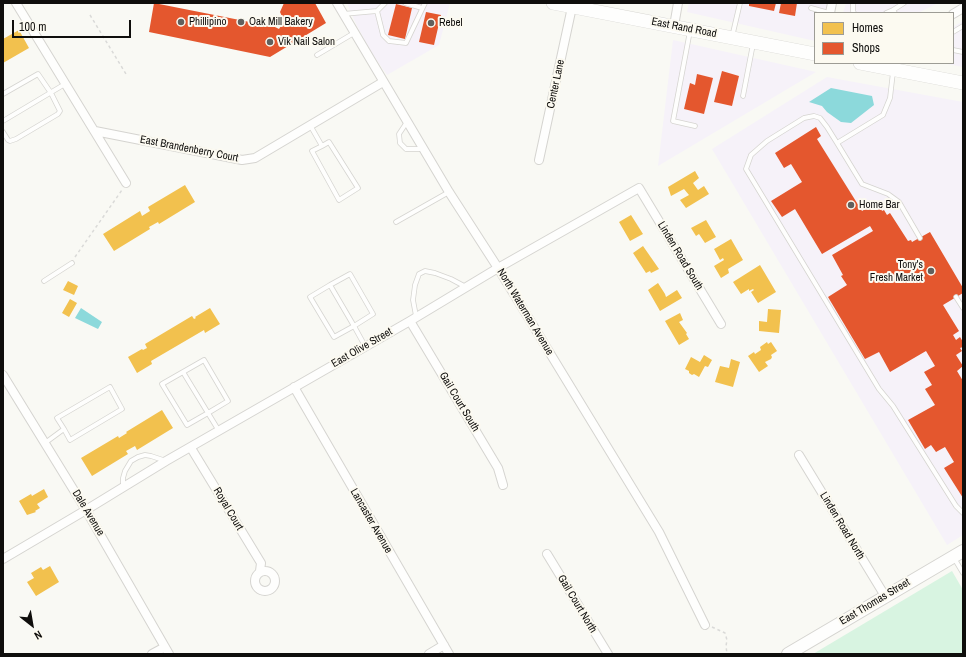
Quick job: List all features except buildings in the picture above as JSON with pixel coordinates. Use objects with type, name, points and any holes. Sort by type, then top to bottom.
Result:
[{"type":"main road","name":"East Rand Road","points":[[554,3],[573,5],[814,54]]},
{"type":"main road","points":[[871,64],[894,66],[963,83]]},
{"type":"street","points":[[16,3],[126,183]]},
{"type":"street","name":"North Waterman Avenue","points":[[337,3],[423,150],[498,268],[659,532],[705,625]]},
{"type":"street","points":[[674,26],[678,3]]},
{"type":"street","name":"Center Lane","points":[[539,160],[573,5]]},
{"type":"street","points":[[954,13],[963,8]]},
{"type":"street","name":"East Brandenberry Court","points":[[95,131],[242,160],[255,158],[383,82]]},
{"type":"street","name":"East Olive Street","points":[[3,559],[498,268],[639,188]]},
{"type":"street","name":"Linden Road South","points":[[639,188],[721,324]]},
{"type":"street","name":"Gail Court South","points":[[413,319],[498,468],[504,484]]},
{"type":"street","name":"Dale Avenue","points":[[3,375],[86,510],[167,650]]},
{"type":"street","name":"Lancaster Avenue","points":[[294,387],[449,654]]},
{"type":"street","name":"Royal Court","points":[[191,448],[261,563],[260,571]]},
{"type":"street","name":"Linden Road North","points":[[799,456],[885,596]]},
{"type":"street","name":"Gail Court North","points":[[547,554],[608,654]]},
{"type":"street","name":"East Thomas Street","points":[[788,654],[958,554]]},
{"type":"street","points":[[428,654],[444,645]]},
{"type":"street","points":[[152,654],[167,650]]},
{"type":"lane","points":[[343,14],[376,11],[385,3]]},
{"type":"lane","points":[[405,3],[422,8]]},
{"type":"lane","points":[[376,11],[383,35],[389,41],[406,43],[424,3]]},
{"type":"lane","points":[[732,37],[740,3]]},
{"type":"lane","points":[[894,11],[904,3]]},
{"type":"lane","points":[[811,8],[826,12]]},
{"type":"lane","points":[[954,31],[963,26]]},
{"type":"lane","points":[[690,29],[672,121],[695,126]]},
{"type":"lane","points":[[317,55],[354,33]]},
{"type":"lane","points":[[743,96],[753,42]]},
{"type":"lane","points":[[837,143],[883,115],[890,98],[894,66]]},
{"type":"lane","points":[[3,94],[38,74],[51,93],[60,111],[58,114],[16,139],[10,141],[8,140],[3,132]]},
{"type":"lane","points":[[3,121],[66,83]]},
{"type":"lane","points":[[920,238],[899,202],[888,194],[862,184],[820,118],[814,116],[804,118],[767,141],[751,156],[746,169],[879,389],[894,406],[956,506],[963,513]]},
{"type":"lane","points":[[407,122],[399,134],[400,143],[406,149],[423,150]]},
{"type":"lane","points":[[310,125],[322,146]]},
{"type":"lane","points":[[329,142],[358,188],[340,200],[312,151],[322,146],[329,142]]},
{"type":"lane","points":[[396,222],[449,192]]},
{"type":"lane","points":[[44,281],[72,263]]},
{"type":"lane","points":[[413,319],[413,300],[415,285],[419,274],[425,271],[451,279],[466,287]]},
{"type":"lane","points":[[350,274],[373,314],[354,326],[334,337],[310,297],[350,274]]},
{"type":"lane","points":[[330,285],[365,346]]},
{"type":"lane","points":[[956,297],[963,308]]},
{"type":"lane","points":[[204,360],[228,401],[187,425],[162,384],[183,372],[204,360]]},
{"type":"lane","points":[[183,372],[219,431]]},
{"type":"lane","points":[[110,387],[122,409],[70,440],[64,429],[57,418],[110,387]]},
{"type":"lane","points":[[45,443],[64,429]]},
{"type":"lane","points":[[124,488],[124,471],[131,461],[145,455],[166,462]]},
{"type":"lane","points":[[958,554],[963,573]]},
{"type":"path","points":[[90,15],[126,74]]},
{"type":"path","points":[[72,263],[118,197],[126,183]]},
{"type":"path","points":[[705,625],[726,633],[728,640],[726,646],[727,654]]},
{"type":"shaded area","points":[[347,3],[450,3],[439,45],[387,75],[371,52]]},
{"type":"shaded area","points":[[689,3],[829,3],[826,12],[814,12],[814,41],[687,12]]},
{"type":"shaded area","points":[[846,3],[938,3],[920,12],[843,12]]},
{"type":"shaded area","points":[[963,21],[963,67],[947,64],[954,64],[954,26]]},
{"type":"shaded area","points":[[673,40],[816,72],[658,166]]},
{"type":"shaded area","points":[[827,77],[963,102],[963,535],[947,545],[712,149]]},
{"type":"green space","points":[[952,571],[963,590],[963,654],[813,654]]},
{"type":"water","points":[[831,88],[872,96],[874,105],[851,123],[841,122],[827,112],[822,106],[809,102]]},
{"type":"water","points":[[81,308],[102,322],[98,329],[75,318]]},
{"type":"place","name":"Phillipino","points":[[181,22]]},
{"type":"place","name":"Oak Mill Bakery","points":[[241,22]]},
{"type":"place","name":"Rebel","points":[[431,23]]},
{"type":"place","name":"Vik Nail Salon","points":[[270,42]]},
{"type":"place","name":"Home Bar","points":[[851,205]]},
{"type":"place","name":"Tony's Fresh Market","points":[[931,271]]}]
